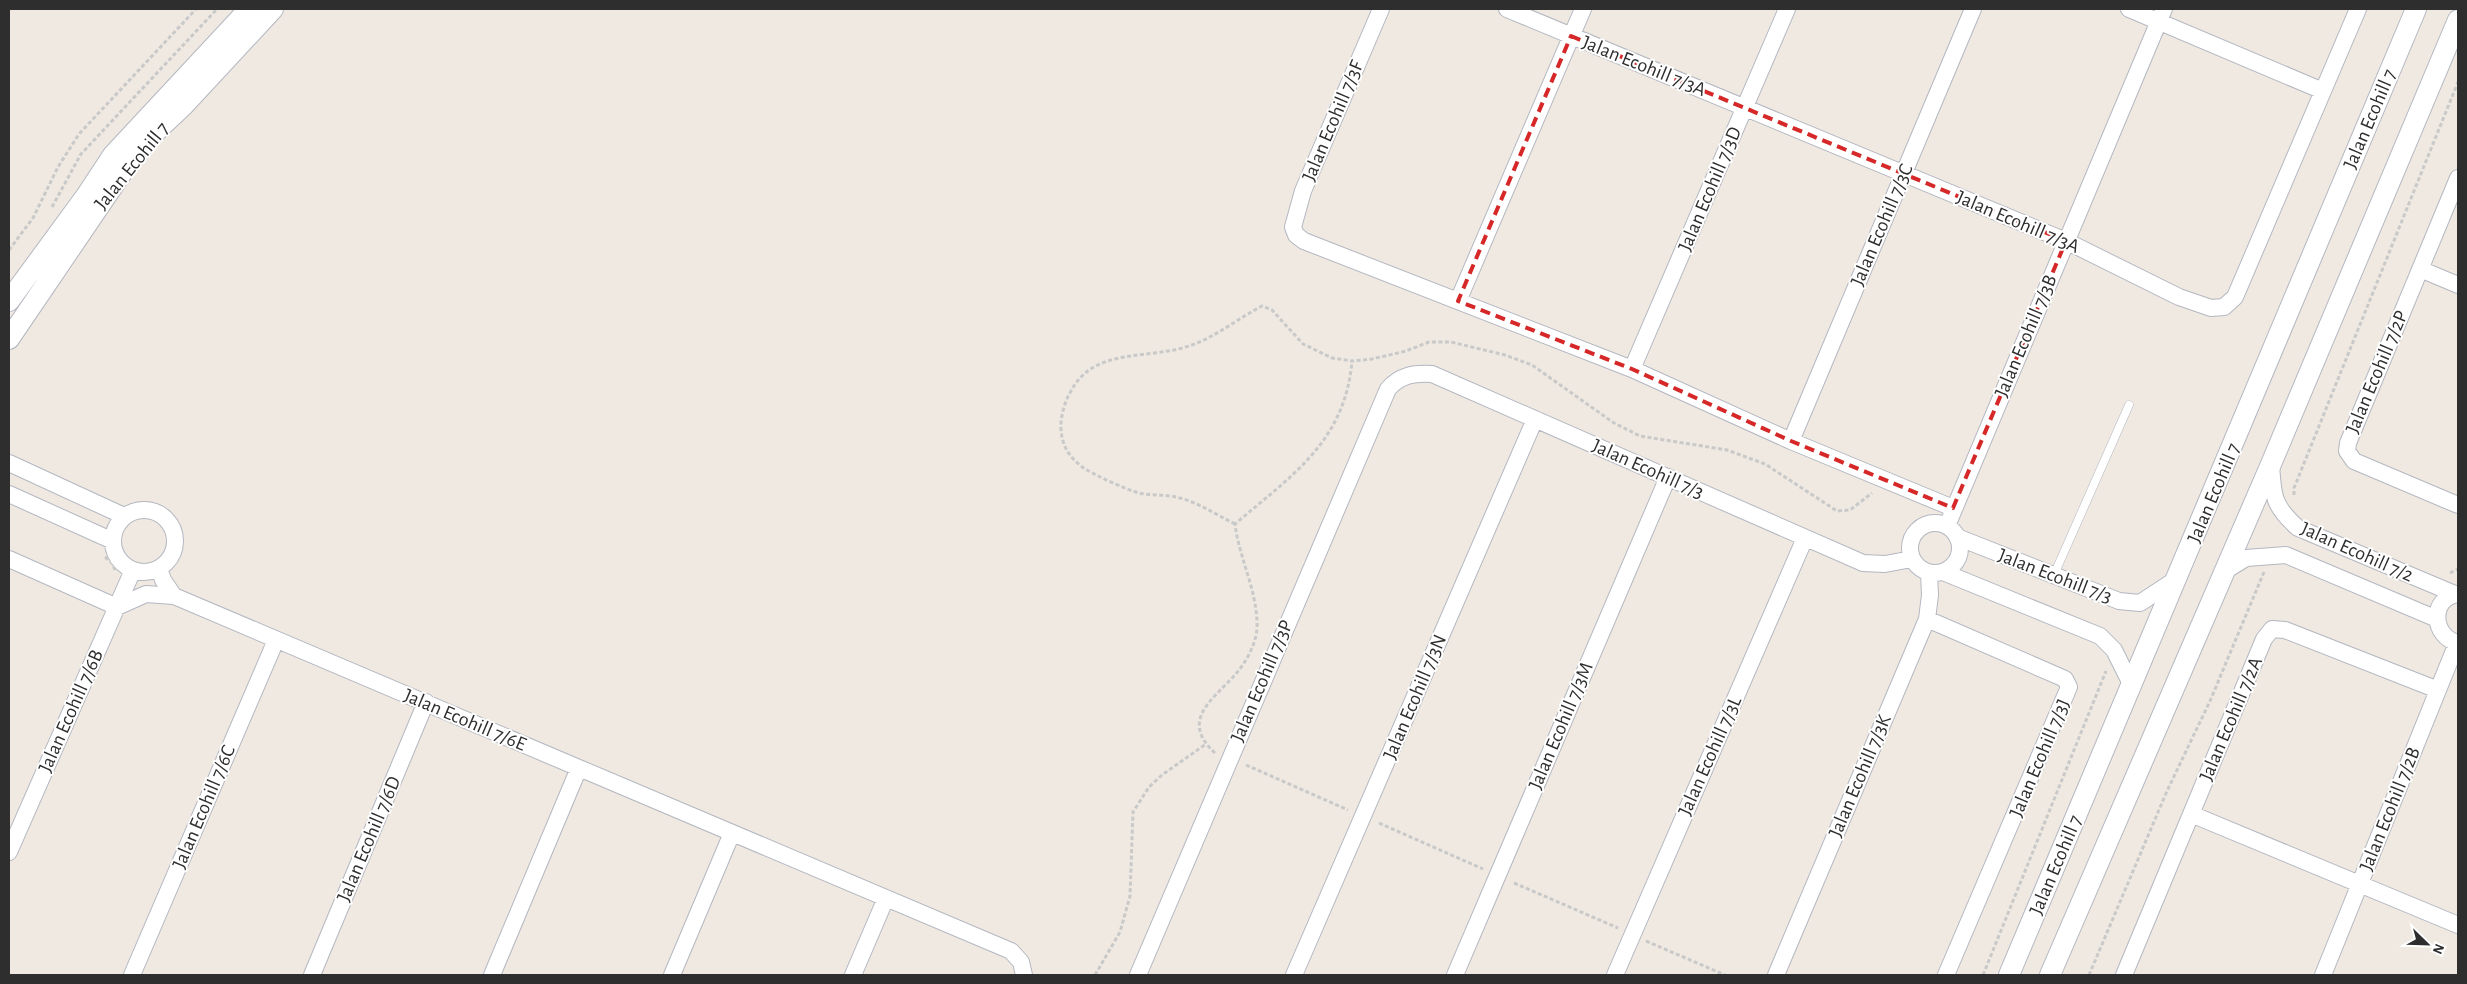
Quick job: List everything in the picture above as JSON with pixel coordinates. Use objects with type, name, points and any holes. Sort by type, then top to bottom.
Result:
[{"type":"street","points":[[9,300],[86,196],[113,154],[249,9]]},
{"type":"street","name":"Jalan Ecohill 7","points":[[9,339],[121,174],[150,137],[183,106],[273,9]]},
{"type":"street","name":"Jalan Ecohill 7/3F","points":[[1382,9],[1303,191],[1293,227],[1296,234],[1304,241],[1458,301]]},
{"type":"street","name":"Jalan Ecohill 7/3A","points":[[1507,9],[2066,241],[2179,297],[2211,308],[2224,307],[2235,297],[2358,9]]},
{"type":"street","points":[[1583,9],[1458,301],[1632,369],[1791,441],[1953,508]]},
{"type":"street","name":"Jalan Ecohill 7/3D","points":[[1632,369],[1787,9]]},
{"type":"street","name":"Jalan Ecohill 7/3C","points":[[1791,441],[1972,9]]},
{"type":"street","points":[[2129,9],[2162,15],[2323,91]]},
{"type":"street","name":"Jalan Ecohill 7","points":[[2010,975],[2416,9]]},
{"type":"street","name":"Jalan Ecohill 7/3B","points":[[1952,531],[1953,508],[2162,15]]},
{"type":"street","name":"Jalan Ecohill 7","points":[[2050,975],[2271,464],[2458,20]]},
{"type":"street","name":"Jalan Ecohill 7/2P","points":[[2458,178],[2348,443],[2347,451],[2354,461],[2458,505]]},
{"type":"street","points":[[2420,269],[2458,285]]},
{"type":"street","name":"Jalan Ecohill 7/3","points":[[1388,388],[1396,380],[1405,376],[1432,374],[1864,563],[1885,564],[1912,559]]},
{"type":"street","name":"Jalan Ecohill 7/3P","points":[[1138,975],[1388,388]]},
{"type":"street","name":"Jalan Ecohill 7/3N","points":[[1294,975],[1534,419]]},
{"type":"street","points":[[9,463],[124,516]]},
{"type":"street","name":"Jalan Ecohill 7/2","points":[[2271,464],[2273,496],[2282,514],[2298,528],[2456,594]]},
{"type":"street","name":"Jalan Ecohill 7/3M","points":[[1455,975],[1668,478]]},
{"type":"street","points":[[9,494],[113,541]]},
{"type":"street","points":[[143,509],[162,514],[169,521],[174,529],[175,549],[170,558],[159,568],[145,572],[133,570],[119,560],[114,551],[113,541],[118,523],[124,516],[143,509]]},
{"type":"street","points":[[1931,523],[1952,531],[1960,544],[1958,558],[1954,564],[1936,572],[1922,570],[1912,559],[1910,544],[1917,530],[1931,523]]},
{"type":"street","name":"Jalan Ecohill 7/3","points":[[1952,531],[2053,577],[2119,601],[2140,603],[2178,578]]},
{"type":"street","name":"Jalan Ecohill 7/3L","points":[[1615,975],[1805,538]]},
{"type":"street","name":"Jalan Ecohill 7/2","points":[[2225,571],[2246,558],[2272,554],[2286,555],[2436,619]]},
{"type":"street","points":[[9,559],[117,607]]},
{"type":"street","points":[[159,568],[163,580],[174,596]]},
{"type":"street","name":"Jalan Ecohill 7/6B","points":[[9,852],[133,570]]},
{"type":"street","name":"Jalan Ecohill 7/3","points":[[1936,572],[2100,636],[2114,650],[2132,686]]},
{"type":"street","name":"Jalan Ecohill 7/3K","points":[[1776,975],[1927,620],[1930,595],[1936,572]]},
{"type":"street","name":"Jalan Ecohill 7/6E","points":[[117,607],[146,594],[174,596],[1011,951],[1023,968]]},
{"type":"street","points":[[2456,594],[2441,604],[2436,619],[2442,635],[2458,643]]},
{"type":"street","name":"Jalan Ecohill 7/3J","points":[[1927,620],[2064,679],[2069,687],[1946,975]]},
{"type":"street","name":"Jalan Ecohill 7/2A","points":[[2124,975],[2264,639],[2272,628],[2285,630],[2438,690]]},
{"type":"street","name":"Jalan Ecohill 7/6C","points":[[132,975],[276,640]]},
{"type":"street","name":"Jalan Ecohill 7/2B","points":[[2322,975],[2438,690],[2452,672],[2458,643]]},
{"type":"street","name":"Jalan Ecohill 7/6D","points":[[312,975],[426,702]]},
{"type":"street","points":[[492,975],[579,768]]},
{"type":"street","points":[[2191,814],[2458,925]]},
{"type":"street","points":[[672,975],[732,833]]},
{"type":"street","points":[[853,975],[886,898]]},
{"type":"lane","points":[[2053,577],[2129,405]]},
{"type":"path","points":[[9,250],[33,218],[58,167],[79,134],[196,9]]},
{"type":"path","points":[[1725,975],[1363,816],[1228,760],[1206,744],[1200,733],[1198,720],[1204,708],[1245,661],[1257,629],[1247,569],[1235,524],[1180,498],[1139,493],[1087,469],[1072,458],[1064,448],[1060,433],[1061,416],[1067,398],[1076,381],[1087,370],[1107,360],[1162,353],[1190,346],[1226,329],[1262,306],[1272,310],[1303,344],[1332,358],[1352,361],[1372,359],[1406,351],[1429,342],[1451,342],[1482,348],[1532,365],[1614,423],[1640,436],[1727,450],[1765,464],[1837,511],[1850,510],[1869,496],[1884,479]]},
{"type":"path","points":[[1235,524],[1311,458],[1328,434],[1343,402],[1352,361]]},
{"type":"path","points":[[2089,975],[2167,791],[2210,701],[2272,554]]},
{"type":"path","points":[[103,555],[112,563],[115,570],[112,574]]},
{"type":"path","points":[[1983,975],[2114,650]]},
{"type":"path","points":[[1095,975],[1120,932],[1130,896],[1133,812],[1149,786],[1206,744]]},
{"type":"highlighted area","points":[[1571,36],[2066,241],[1953,508],[1791,441],[1632,369],[1458,301]]}]
